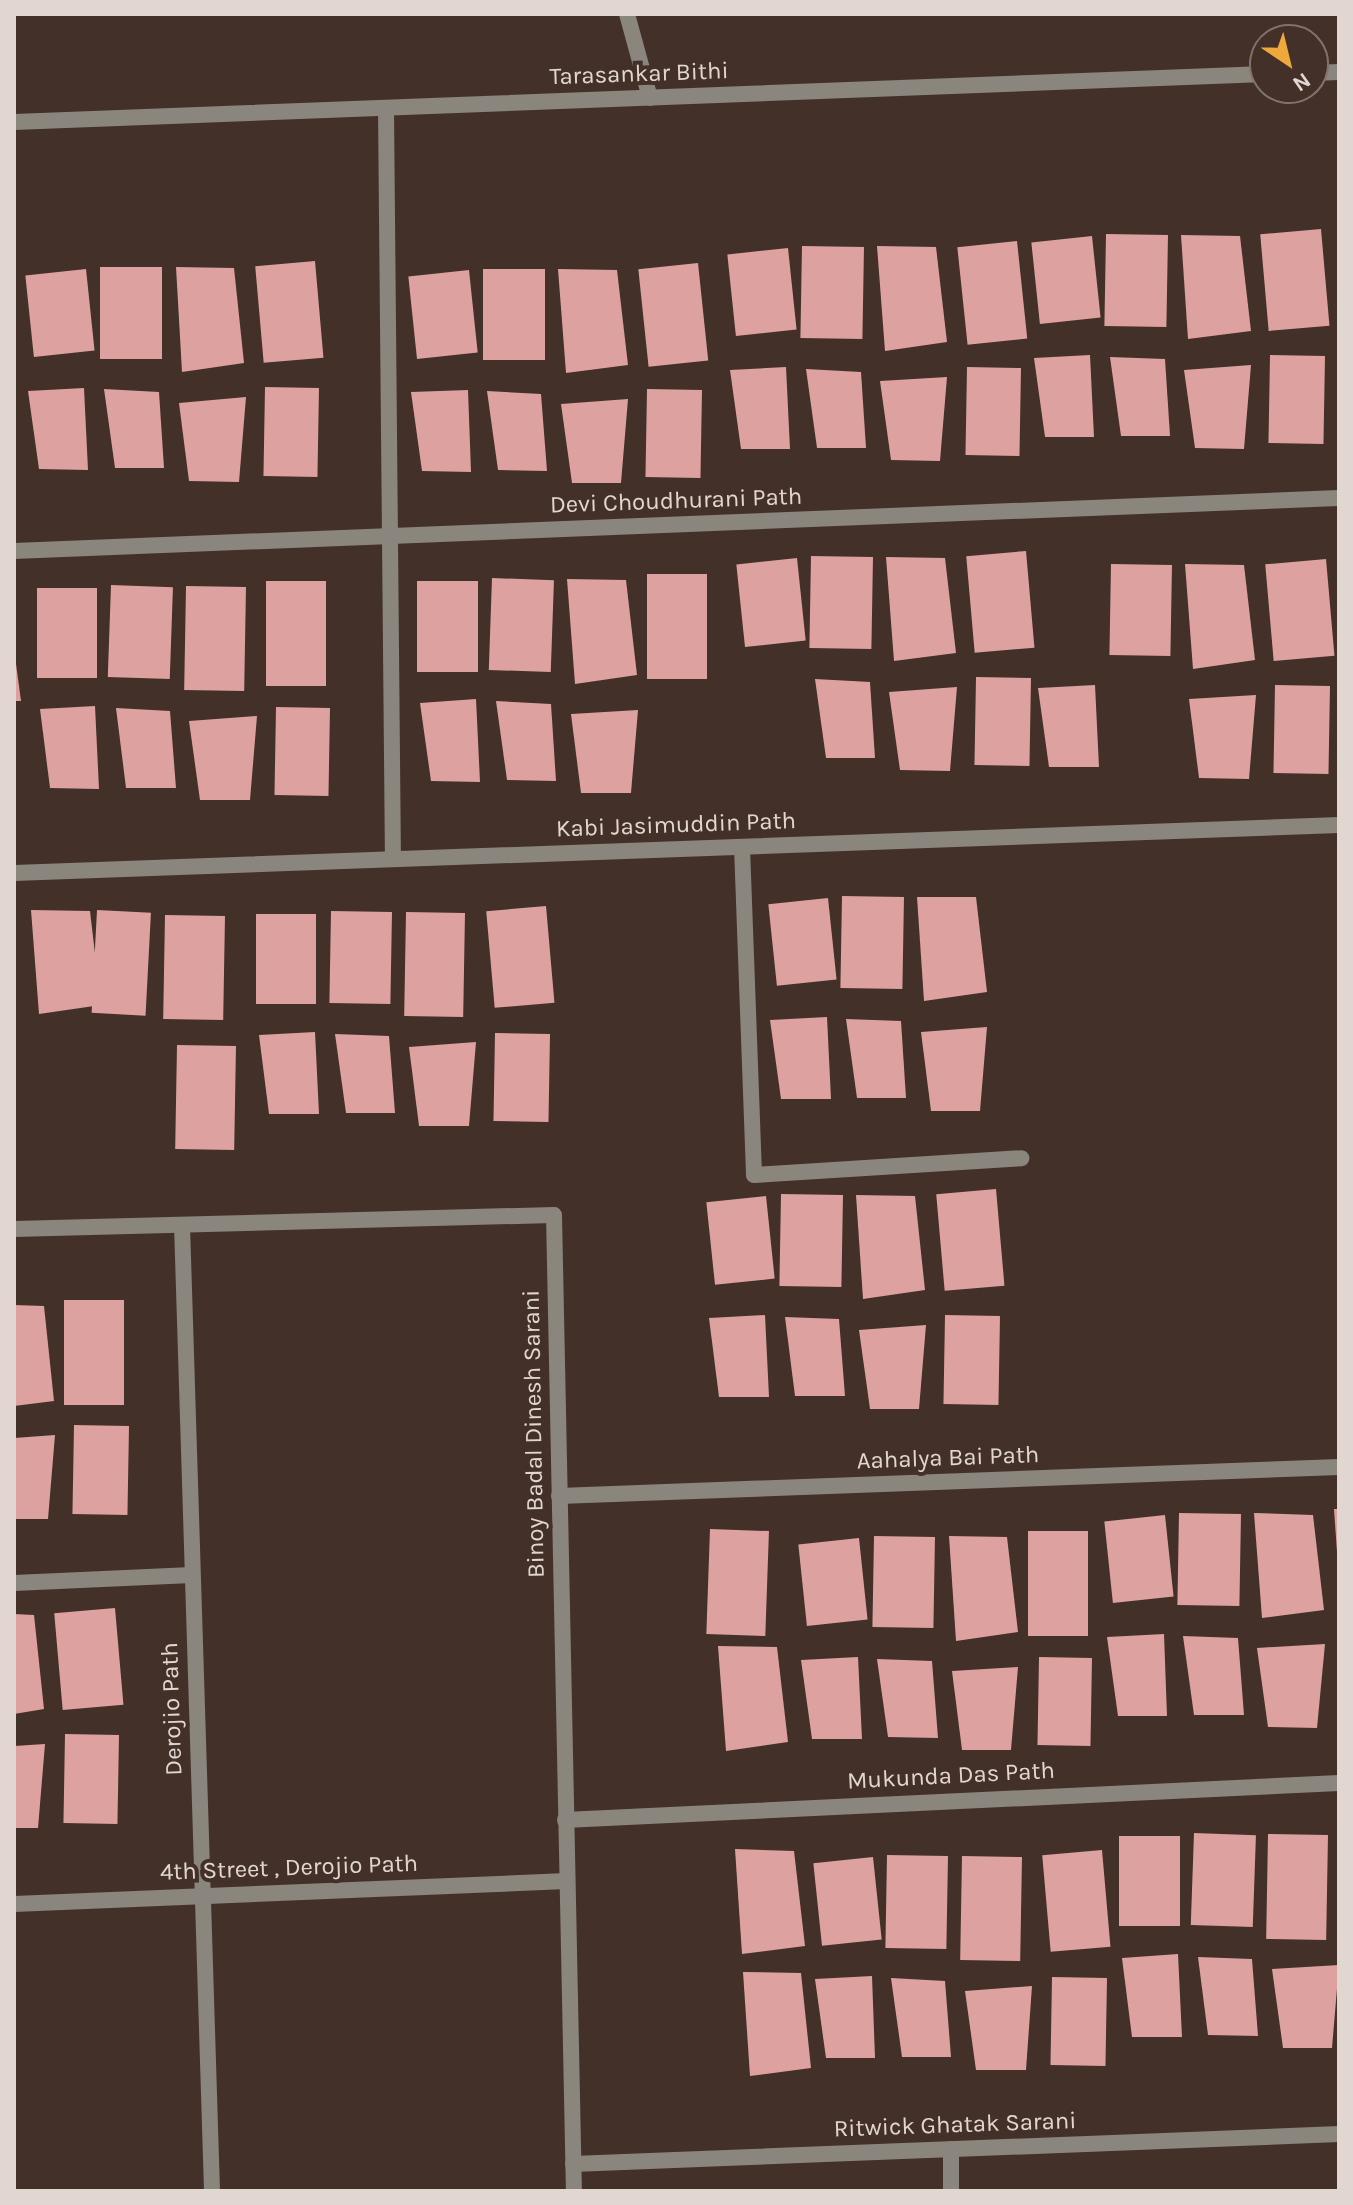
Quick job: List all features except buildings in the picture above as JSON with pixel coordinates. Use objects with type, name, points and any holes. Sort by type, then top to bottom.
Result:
[{"type":"street","points":[[627,14],[650,98]]},
{"type":"street","name":"Tarasankar Bithi","points":[[14,122],[1249,75]]},
{"type":"street","points":[[386,108],[393,859]]},
{"type":"street","name":"Devi Choudhurani Path","points":[[14,551],[1339,498]]},
{"type":"street","name":"Kabi Jasimuddin Path","points":[[14,873],[1339,825]]},
{"type":"street","points":[[742,847],[754,1175],[1021,1158]]},
{"type":"street","name":"Binoy Badal Dinesh Sarani","points":[[14,1224],[182,1225],[554,1215],[574,2191]]},
{"type":"street","name":"Derojio Path","points":[[182,1225],[212,2191]]},
{"type":"street","name":"Aahalya Bai Path","points":[[559,1496],[1339,1467]]},
{"type":"street","points":[[14,1583],[192,1575]]},
{"type":"street","name":"Mukunda Das Path","points":[[565,1820],[1339,1783]]},
{"type":"street","name":"4th Street , Derojio Path","points":[[14,1904],[567,1881]]},
{"type":"street","name":"Ritwick Ghatak Sarani","points":[[573,2164],[1339,2134]]},
{"type":"street","points":[[951,2149],[951,2191]]}]
